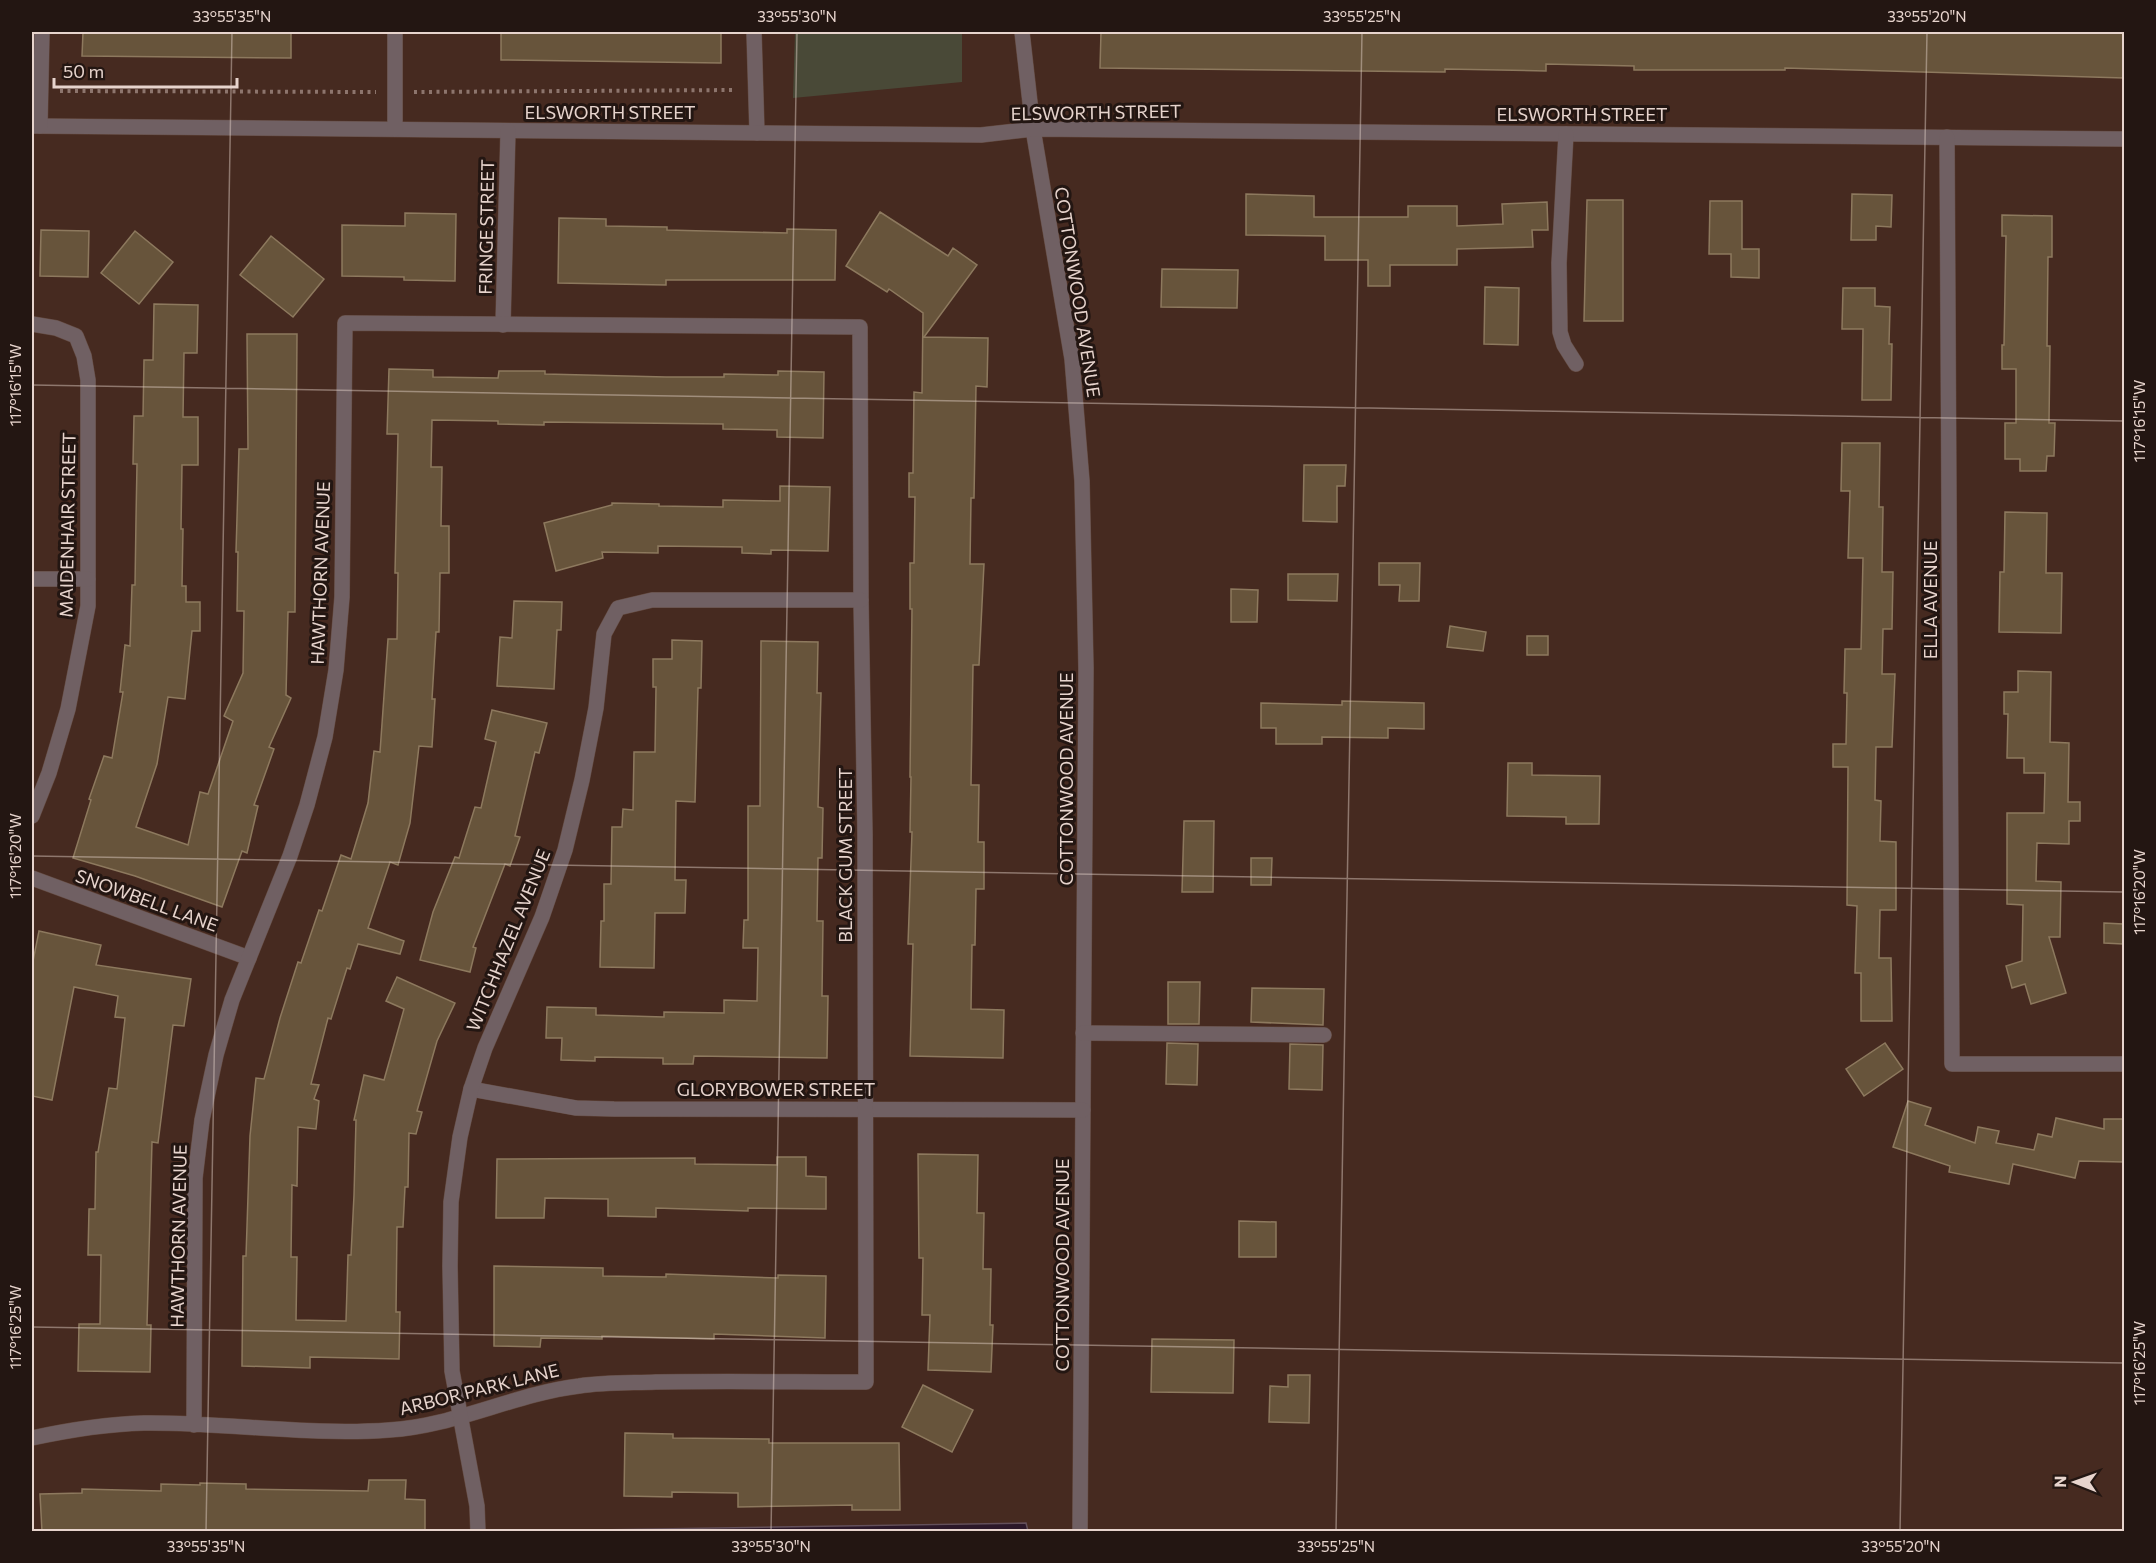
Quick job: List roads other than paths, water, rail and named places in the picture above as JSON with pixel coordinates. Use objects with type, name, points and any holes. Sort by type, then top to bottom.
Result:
[{"type":"street","points":[[36,126],[41,91],[42,32]]},
{"type":"street","points":[[394,129],[396,32]]},
{"type":"street","points":[[754,32],[757,133]]},
{"type":"street","name":"COTTONWOOD AVENUE","points":[[1022,32],[1033,129],[1072,359],[1082,482],[1086,668],[1080,1532]]},
{"type":"street","name":"ELSWORTH STREET","points":[[36,126],[981,135],[1033,129],[2124,139]]},
{"type":"street","name":"FRINGE STREET","points":[[503,325],[508,131]]},
{"type":"street","points":[[1566,134],[1559,263],[1560,332],[1564,345],[1576,364]]},
{"type":"street","name":"ELLA AVENUE","points":[[1947,137],[1952,1064],[2124,1064]]},
{"type":"street","name":"MAIDENHAIR STREET","points":[[32,324],[56,328],[76,336],[84,356],[88,380],[88,606],[68,709],[49,773],[32,816]]},
{"type":"street","name":"HAWTHORN AVENUE","points":[[194,1425],[195,1178],[200,1132],[216,1055],[232,1000],[308,805],[325,737],[336,670],[342,597],[345,324],[860,327]]},
{"type":"street","name":"BLACK GUM STREET","points":[[860,327],[865,834],[866,1382]]},
{"type":"street","points":[[32,579],[88,579]]},
{"type":"street","name":"WITCHHAZEL AVENUE","points":[[478,1532],[477,1506],[452,1371],[451,1202],[460,1137],[471,1089],[485,1048],[542,916],[565,850],[596,708],[604,634],[618,608],[652,600],[861,600]]},
{"type":"street","name":"SNOWBELL LANE","points":[[32,878],[249,958]]},
{"type":"street","points":[[1083,1033],[1324,1035]]},
{"type":"street","name":"GLORYBOWER STREET","points":[[471,1089],[576,1108],[1083,1110]]},
{"type":"street","name":"ARBOR PARK LANE","points":[[32,1438],[105,1425],[147,1423],[388,1431],[424,1427],[532,1394],[580,1385],[682,1382],[866,1382]]}]
